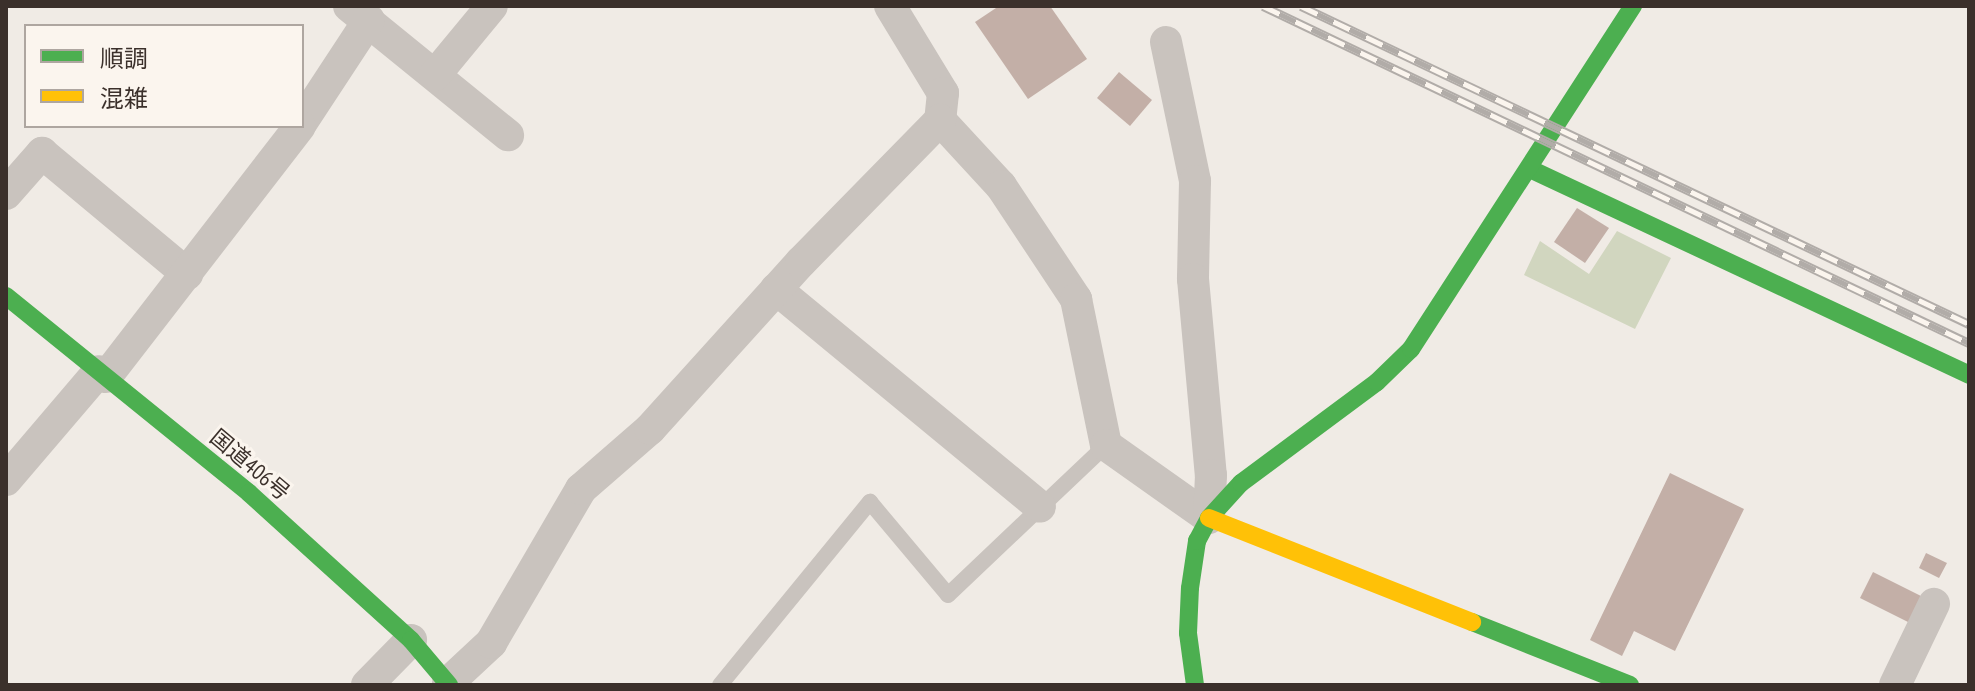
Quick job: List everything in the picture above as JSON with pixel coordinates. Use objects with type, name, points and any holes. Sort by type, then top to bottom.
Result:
[{"type":"main road","points":[[1195,685],[1188,633],[1190,588],[1197,541],[1209,518],[1241,483],[1377,382],[1411,349],[1633,6]]},
{"type":"main road","points":[[1530,169],[1969,375]]},
{"type":"main road","name":"国道406号","points":[[6,296],[249,493],[411,640],[448,684]]},
{"type":"main road","points":[[1209,518],[1630,685]]},
{"type":"street","points":[[435,75],[492,6]]},
{"type":"street","points":[[448,684],[491,643],[581,489],[650,429],[776,289],[940,120],[943,93],[890,6]]},
{"type":"street","points":[[304,118],[359,13],[508,135]]},
{"type":"street","points":[[1166,42],[1195,181],[1193,279],[1211,475],[1209,518]]},
{"type":"street","points":[[940,120],[1001,186],[1076,299],[1106,445],[1209,518]]},
{"type":"street","points":[[6,480],[187,274],[298,128]]},
{"type":"street","points":[[6,194],[42,153],[187,274]]},
{"type":"street","points":[[776,289],[1040,507]]},
{"type":"street","points":[[1895,685],[1934,604]]},
{"type":"street","points":[[367,685],[411,640]]},
{"type":"lane","points":[[720,685],[870,502],[948,595],[1106,445]]},
{"type":"green space","points":[[1617,231],[1671,258],[1635,329],[1524,275],[1540,241],[1589,274]]},
{"type":"building","points":[[999,6],[1050,6],[1087,59],[1028,99],[975,22]]},
{"type":"building","points":[[1119,72],[1152,100],[1130,126],[1097,98]]},
{"type":"building","points":[[1577,208],[1609,228],[1585,263],[1554,242]]},
{"type":"building","points":[[1670,473],[1744,509],[1675,651],[1634,631],[1622,656],[1590,640]]},
{"type":"building","points":[[1926,553],[1947,563],[1939,578],[1919,568]]},
{"type":"building","points":[[1873,572],[1923,597],[1910,623],[1860,598]]},
{"type":"railway","points":[[1263,6],[1969,343]]},
{"type":"railway","points":[[1301,6],[1969,324]]},
{"type":"traffic: fast","points":[[1195,685],[1188,633],[1190,588],[1197,541],[1209,518],[1241,483],[1377,382],[1411,349],[1633,6]]},
{"type":"traffic: fast","points":[[1530,169],[1969,375]]},
{"type":"traffic: fast","points":[[6,296],[249,493],[411,640],[449,685]]},
{"type":"traffic: fast","points":[[1472,622],[1630,685]]},
{"type":"traffic: slow","points":[[1209,518],[1472,622]]}]
